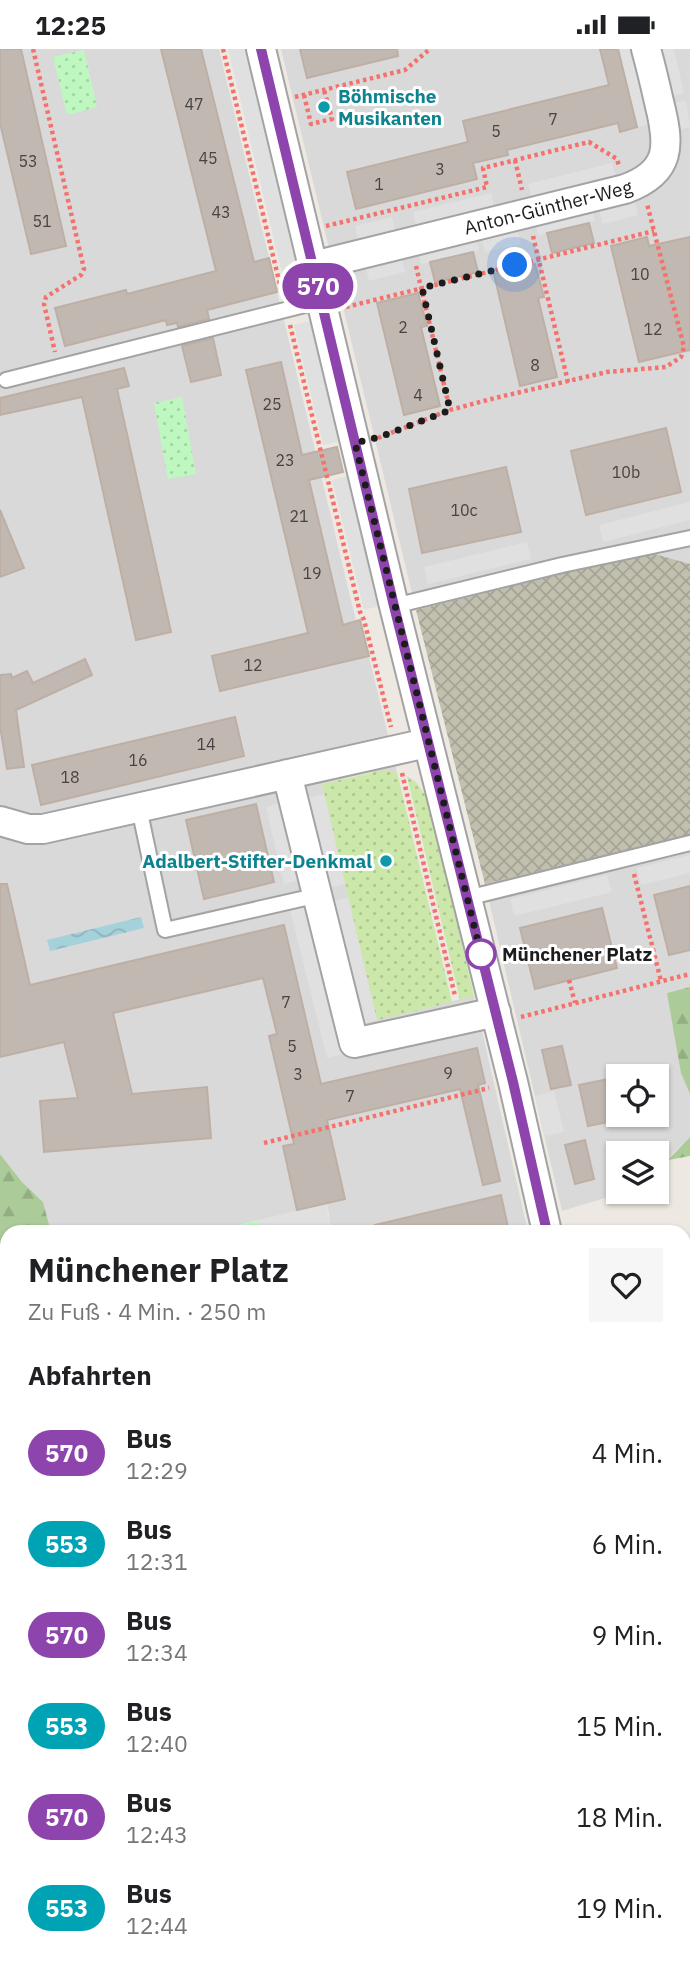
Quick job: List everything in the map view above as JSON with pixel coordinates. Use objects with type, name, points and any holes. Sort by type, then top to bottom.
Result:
[{"type":"street","points":[[261,49],[427,743],[513,1082],[545,1225]]},
{"type":"street","name":"Anton-Günther-Weg","points":[[313,266],[634,186],[658,169],[667,145],[665,126],[646,49]]},
{"type":"street","points":[[0,821],[28,829],[43,829],[427,743]]},
{"type":"street","points":[[287,774],[354,1042],[460,1020],[497,1017]]},
{"type":"lane","points":[[6,380],[286,310],[323,307]]},
{"type":"lane","points":[[394,606],[562,565],[690,538]]},
{"type":"lane","points":[[139,808],[165,930],[319,895]]},
{"type":"lane","points":[[467,898],[690,843]]},
{"type":"path","points":[[33,49],[84,269],[81,275],[46,297],[44,304],[58,367]]},
{"type":"path","points":[[223,49],[360,612],[397,750],[460,1020]]},
{"type":"path","points":[[274,102],[405,70],[430,49]]},
{"type":"path","points":[[304,95],[311,124],[332,118],[324,90]]},
{"type":"path","points":[[305,231],[487,187],[483,168],[589,142],[617,159],[634,186],[654,231],[684,347],[681,357],[666,367],[607,372],[450,410],[380,437],[355,443]]},
{"type":"path","points":[[515,160],[568,382]]},
{"type":"path","points":[[402,207],[450,410]]},
{"type":"path","points":[[323,307],[422,288],[654,231]]},
{"type":"path","points":[[630,858],[661,981]]},
{"type":"path","points":[[497,1017],[575,1003],[690,974]]},
{"type":"path","points":[[569,980],[575,1003]]},
{"type":"path","points":[[264,1143],[513,1082]]},
{"type":"shaded area","points":[[0,49],[219,49],[356,621],[360,620],[397,772],[369,772],[322,784],[377,1019],[474,996],[526,1225],[331,1225],[327,1204],[238,1225],[49,1225],[43,1202],[22,1182],[0,1154]]},
{"type":"shaded area","points":[[228,49],[246,49],[304,290],[287,294]]},
{"type":"shaded area","points":[[281,49],[690,49],[690,564],[648,552],[416,610]]},
{"type":"shaded area","points":[[618,49],[636,49],[654,123],[637,127]]},
{"type":"shaded area","points":[[657,49],[674,49],[684,93],[669,97]]},
{"type":"shaded area","points":[[686,100],[690,127],[677,130],[671,104]]},
{"type":"shaded area","points":[[612,163],[617,180],[532,201],[528,184]]},
{"type":"shaded area","points":[[491,193],[495,210],[417,229],[413,212]]},
{"type":"shaded area","points":[[634,198],[638,215],[603,224],[598,206]]},
{"type":"shaded area","points":[[592,208],[595,221],[538,235],[535,222]]},
{"type":"shaded area","points":[[392,217],[396,234],[359,243],[355,226]]},
{"type":"shaded area","points":[[517,226],[521,244],[485,252],[481,235]]},
{"type":"shaded area","points":[[475,237],[479,250],[421,264],[418,251]]},
{"type":"shaded area","points":[[401,255],[405,272],[369,281],[365,264]]},
{"type":"shaded area","points":[[311,321],[340,441],[323,445],[294,325]]},
{"type":"shaded area","points":[[348,476],[380,606],[364,610],[332,480]]},
{"type":"shaded area","points":[[690,502],[690,520],[603,542],[599,525]]},
{"type":"shaded area","points":[[527,542],[531,559],[428,584],[424,567]]},
{"type":"shaded area","points":[[648,552],[690,564],[690,835],[485,884],[416,610]]},
{"type":"shaded area","points":[[324,794],[345,884],[329,888],[307,798]]},
{"type":"shaded area","points":[[287,801],[305,879],[284,884],[266,807]]},
{"type":"shaded area","points":[[690,835],[690,987],[667,993],[690,1094],[690,1137],[669,1157],[669,1141],[606,1141],[606,1198],[562,1211],[485,884]]},
{"type":"shaded area","points":[[690,855],[690,873],[641,885],[637,868]]},
{"type":"shaded area","points":[[607,875],[612,892],[514,916],[510,899]]},
{"type":"shaded area","points":[[348,898],[377,1020],[361,1024],[332,901]]},
{"type":"shaded area","points":[[312,905],[348,1053],[327,1058],[290,910]]},
{"type":"shaded area","points":[[554,1091],[564,1132],[545,1136],[535,1096]]},
{"type":"shaded area","points":[[326,1203],[331,1225],[258,1225],[257,1221]]},
{"type":"green space","points":[[84,50],[97,107],[67,115],[53,57]]},
{"type":"green space","points":[[182,397],[196,474],[168,479],[154,403]]},
{"type":"green space","points":[[384,770],[397,772],[452,1002],[377,1020],[322,784]]},
{"type":"green space","points":[[407,776],[416,782],[428,799],[474,996],[460,1000]]},
{"type":"green space","points":[[690,987],[690,1094],[681,1073],[667,993]]},
{"type":"green space","points":[[690,1137],[690,1156],[669,1159]]},
{"type":"green space","points":[[0,1154],[22,1182],[43,1202],[49,1225],[0,1225]]},
{"type":"green space","points":[[257,1221],[258,1225],[240,1225]]},
{"type":"water","points":[[141,917],[144,928],[50,951],[47,940]]},
{"type":"building","points":[[0,49],[21,49],[66,246],[31,254],[0,123]]},
{"type":"building","points":[[161,49],[201,49],[254,262],[269,258],[277,292],[207,310],[209,319],[178,327],[177,323],[167,325],[166,320],[65,346],[55,308],[126,290],[127,294],[216,271]]},
{"type":"building","points":[[300,49],[397,49],[398,56],[307,78]]},
{"type":"building","points":[[600,49],[618,49],[637,127],[620,132],[618,123],[507,150],[508,155],[473,163],[477,179],[356,209],[347,172],[468,142],[463,121],[609,85]]},
{"type":"building","points":[[589,223],[594,243],[552,253],[547,233]]},
{"type":"building","points":[[647,237],[649,246],[690,237],[690,350],[639,362],[611,246]]},
{"type":"building","points":[[473,252],[478,272],[435,282],[430,262]]},
{"type":"building","points":[[535,264],[544,297],[538,298],[557,377],[520,386],[494,274]]},
{"type":"building","points":[[418,293],[427,326],[421,327],[440,406],[404,415],[377,303]]},
{"type":"building","points":[[213,338],[221,375],[191,382],[182,346]]},
{"type":"building","points":[[281,362],[302,455],[337,447],[343,472],[309,480],[343,625],[360,620],[369,656],[220,691],[212,656],[308,633],[246,370]]},
{"type":"building","points":[[124,368],[129,386],[117,389],[171,632],[136,640],[82,397],[0,415],[0,398]]},
{"type":"building","points":[[666,428],[681,492],[586,515],[571,451]]},
{"type":"building","points":[[506,467],[521,532],[422,553],[409,489]]},
{"type":"building","points":[[0,510],[24,568],[0,577]]},
{"type":"building","points":[[85,659],[92,675],[16,710],[24,767],[7,769],[0,726],[0,675],[11,674],[12,678],[27,671],[33,683]]},
{"type":"building","points":[[235,717],[244,756],[41,805],[32,765]]},
{"type":"building","points":[[256,804],[274,882],[204,899],[186,820]]},
{"type":"building","points":[[0,884],[7,884],[30,985],[284,925],[321,1084],[477,1048],[485,1083],[478,1085],[500,1181],[483,1185],[460,1089],[327,1120],[345,1199],[297,1210],[283,1146],[294,1144],[269,1036],[277,1034],[263,978],[113,1013],[132,1094],[207,1087],[211,1138],[44,1152],[40,1101],[78,1098],[64,1042],[0,1057]]},
{"type":"building","points":[[690,886],[690,950],[669,955],[654,895]]},
{"type":"building","points":[[602,908],[617,968],[535,989],[520,928]]},
{"type":"building","points":[[562,1046],[571,1085],[551,1089],[542,1050]]},
{"type":"building","points":[[606,1079],[606,1122],[588,1126],[579,1085]]},
{"type":"building","points":[[585,1140],[594,1179],[575,1184],[565,1145]]},
{"type":"building","points":[[501,1195],[507,1225],[375,1225]]},
{"type":"bus line","name":"570","points":[[261,49],[427,743],[513,1082],[545,1225]]},
{"type":"place","name":"Böhmische Musikanten","points":[[324,107]]},
{"type":"place","name":"Adalbert-Stifter-Denkmal","points":[[386,861]]},
{"type":"place","name":"Münchener Platz","points":[[481,954]]},
{"type":"route","points":[[481,954],[482,958],[355,443],[380,437],[450,410],[422,288],[515,265]]}]
